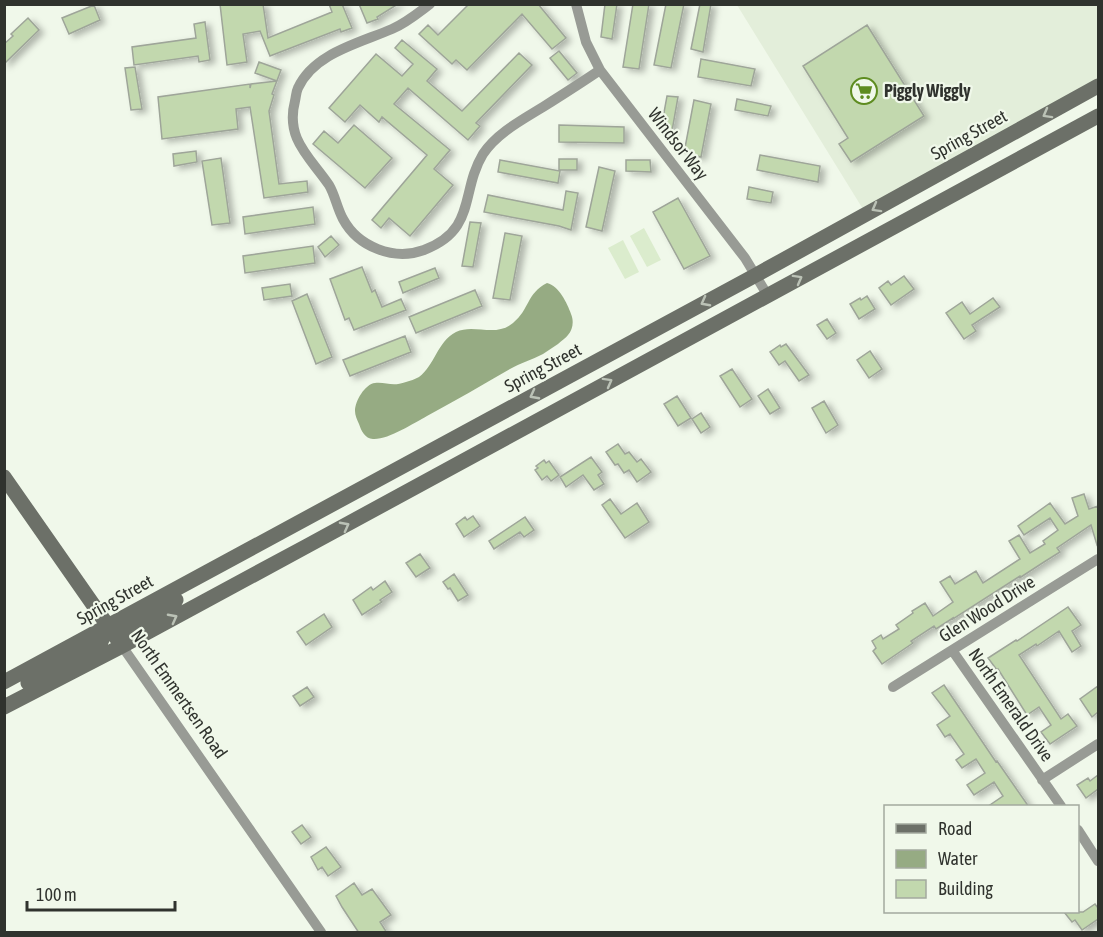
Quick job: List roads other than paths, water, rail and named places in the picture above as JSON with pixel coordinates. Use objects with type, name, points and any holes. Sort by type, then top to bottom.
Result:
[{"type":"main road","name":"Spring Street","points":[[4,682],[756,275],[1098,86]]},
{"type":"main road","points":[[7,701],[122,646],[1098,116]]},
{"type":"main road","points":[[446,443],[458,464]]},
{"type":"main road","name":"North Emmertsen Road","points":[[4,477],[122,646]]},
{"type":"main road","points":[[122,646],[123,635],[132,625],[205,584],[224,563],[237,584]]},
{"type":"main road","points":[[7,701],[18,689],[100,644],[108,626]]},
{"type":"street","points":[[430,4],[394,28],[338,51],[321,62],[310,71],[298,88],[292,111],[294,132],[300,146],[331,189],[343,219],[358,237],[378,250],[398,254],[421,251],[444,241],[464,214],[474,173],[483,154],[495,140],[600,70]]},
{"type":"street","name":"Windsor Way","points":[[576,4],[586,42],[600,70],[745,258],[768,296]]},
{"type":"street","name":"Glen Wood Drive","points":[[893,687],[1098,559]]},
{"type":"street","name":"North Emmertsen Road","points":[[122,646],[321,933]]},
{"type":"street","name":"North Emerald Drive","points":[[952,650],[1060,805]]},
{"type":"street","points":[[1042,780],[1098,744]]},
{"type":"street","points":[[1079,833],[1098,861]]},
{"type":"water","points":[[547,283],[562,295],[572,319],[570,333],[558,344],[393,434],[373,439],[364,434],[357,419],[355,407],[368,386],[375,383],[401,383],[419,377],[444,342],[456,332],[470,329],[499,329],[513,323],[535,292]]},
{"type":"place","name":"Piggly Wiggly","points":[[864,91]]}]
